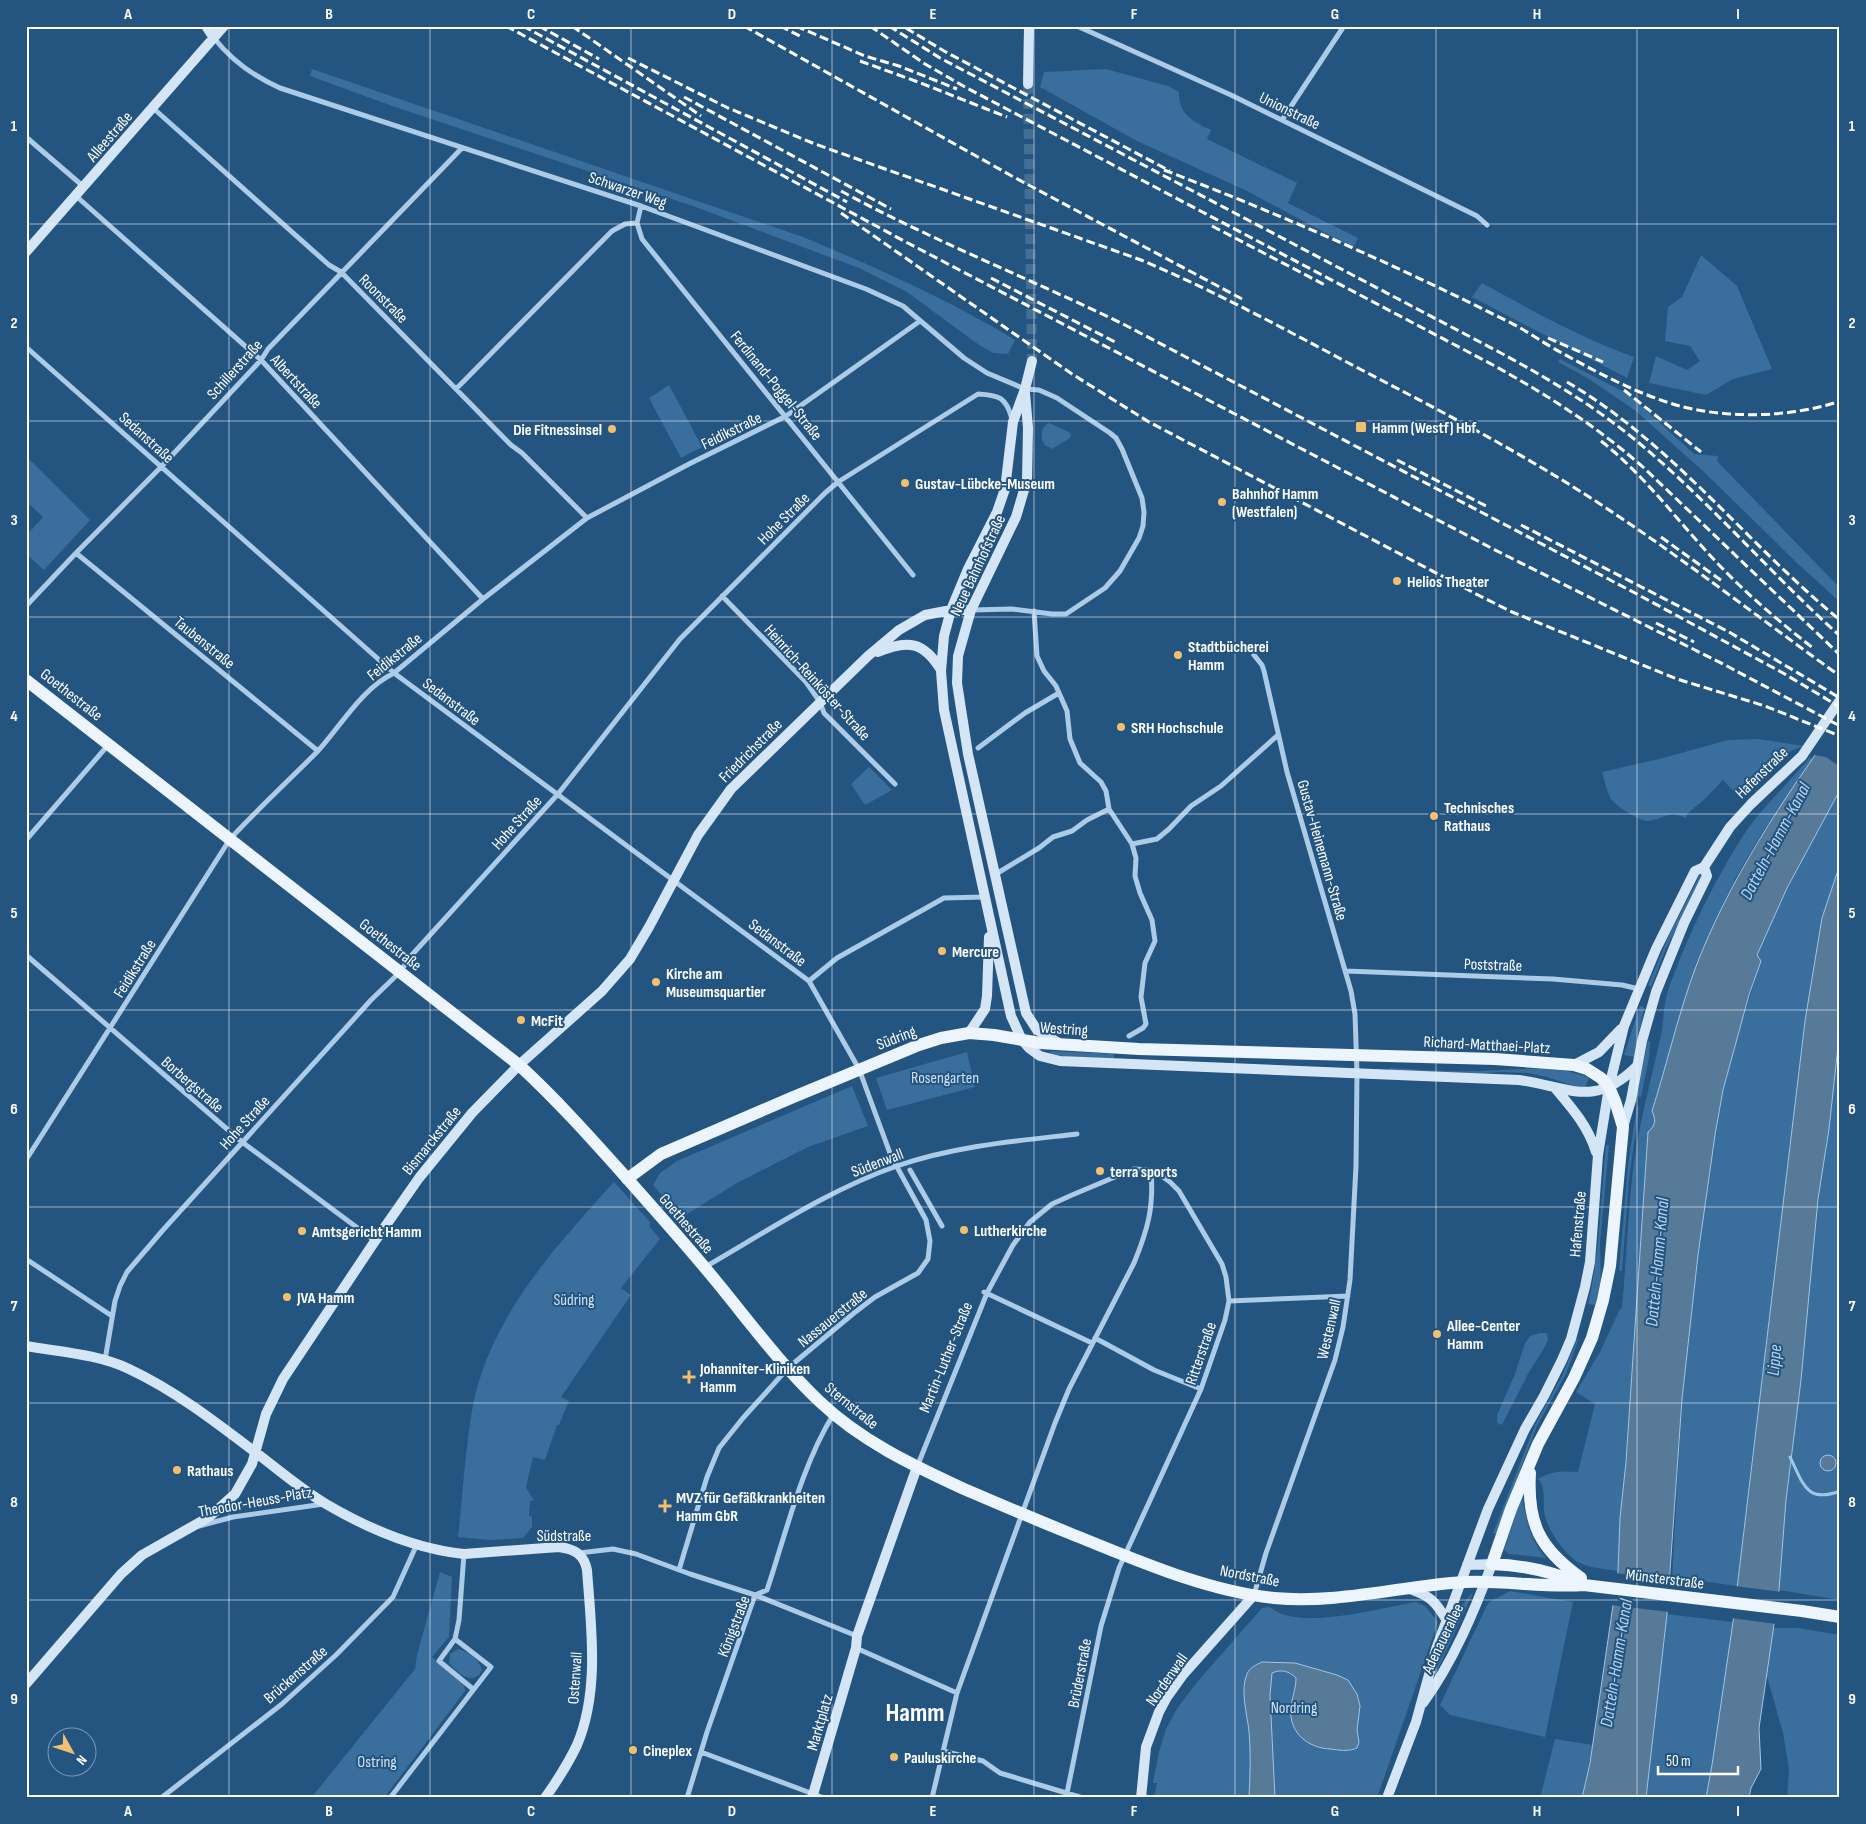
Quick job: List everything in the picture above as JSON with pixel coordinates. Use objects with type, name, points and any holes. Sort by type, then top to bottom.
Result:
[{"type":"main road","points":[[206,26],[214,38]]},
{"type":"main road","name":"Alleestraße","points":[[26,252],[224,26]]},
{"type":"main road","points":[[1028,84],[1029,26]]},
{"type":"main road","points":[[1025,389],[1032,362]]},
{"type":"main road","name":"Neue Bahnhofstraße","points":[[1022,1040],[1011,1016],[984,897],[944,710],[941,671],[944,636],[951,610],[968,569],[1000,504],[1005,488],[1013,422],[1025,389]]},
{"type":"main road","name":"Neue Bahnhofstraße","points":[[1025,389],[1028,428],[1027,480],[1016,517],[971,610],[958,656],[957,690],[968,754],[1026,1013],[1037,1030],[1062,1044]]},
{"type":"main road","name":"Friedrichstraße","points":[[674,880],[703,828],[731,789],[868,656],[899,630],[925,616],[951,610],[971,610]]},
{"type":"main road","name":"Friedrichstraße","points":[[868,656],[902,644],[917,646],[928,652],[941,671]]},
{"type":"main road","name":"Goethestraße","points":[[26,680],[519,1065],[542,1086],[704,1267]]},
{"type":"main road","name":"Hafenstraße","points":[[1460,1582],[1502,1477],[1562,1360],[1574,1330],[1590,1262],[1598,1155],[1609,1087],[1624,1026],[1639,989],[1695,871],[1704,867],[1715,848],[1751,804],[1802,756],[1840,700]]},
{"type":"main road","name":"Hafenstraße","points":[[1486,1581],[1511,1509],[1530,1462],[1574,1378],[1592,1338],[1601,1310],[1610,1266],[1623,1127],[1631,1100],[1642,1041],[1656,992],[1684,924],[1707,876],[1704,867]]},
{"type":"main road","name":"Bismarckstraße","points":[[255,1452],[266,1414],[283,1379],[375,1241],[447,1143],[472,1113],[519,1065],[602,991],[617,974],[640,943],[674,880]]},
{"type":"main road","points":[[969,1033],[984,1009],[987,996],[990,924]]},
{"type":"main road","points":[[1574,1065],[1603,1049],[1624,1026]]},
{"type":"main road","name":"Südring","points":[[627,1179],[661,1154],[919,1045],[941,1038],[969,1033],[1022,1040]]},
{"type":"main road","name":"Westring","points":[[1022,1040],[1062,1044],[1356,1056]]},
{"type":"main road","name":"Westring","points":[[1022,1040],[1040,1056],[1060,1061],[1357,1073]]},
{"type":"main road","name":"Richard-Matthaei-Platz","points":[[1356,1056],[1450,1057],[1574,1065],[1596,1074],[1609,1087]]},
{"type":"main road","points":[[1357,1073],[1519,1080],[1590,1093],[1609,1087],[1625,1078],[1637,1066]]},
{"type":"main road","points":[[1609,1087],[1623,1127]]},
{"type":"main road","points":[[1555,1088],[1591,1134],[1598,1155]]},
{"type":"main road","name":"Sternstraße","points":[[704,1267],[788,1368],[834,1414],[873,1443],[917,1467],[1021,1514]]},
{"type":"main road","name":"Theodor-Heuss-Platz","points":[[26,1346],[104,1360],[131,1370],[186,1401],[326,1504]]},
{"type":"main road","name":"Theodor-Heuss-Platz","points":[[26,1684],[120,1574],[142,1555],[215,1513],[235,1494],[248,1473],[255,1452]]},
{"type":"main road","points":[[1530,1462],[1529,1500],[1534,1523],[1548,1550],[1568,1578]]},
{"type":"main road","name":"Martin-Luther-Straße","points":[[856,1636],[917,1467]]},
{"type":"main road","name":"Südstraße","points":[[326,1504],[367,1524],[417,1544],[450,1552],[464,1554],[569,1548],[578,1553]]},
{"type":"main road","name":"Nordstraße","points":[[1021,1514],[1125,1556],[1203,1582],[1254,1595],[1277,1598],[1336,1598],[1407,1588],[1486,1581]]},
{"type":"main road","name":"Ostenwall","points":[[546,1798],[566,1767],[576,1745],[583,1727],[591,1690],[591,1636],[587,1570],[585,1560],[578,1553]]},
{"type":"main road","points":[[1467,1565],[1515,1565],[1551,1572],[1568,1578]]},
{"type":"main road","name":"Münsterstraße","points":[[1486,1581],[1568,1578],[1589,1586],[1840,1617]]},
{"type":"main road","name":"Adenauerallee","points":[[1421,1705],[1436,1685],[1486,1581]]},
{"type":"main road","name":"Adenauerallee","points":[[1387,1798],[1421,1705],[1426,1680],[1460,1582]]},
{"type":"main road","points":[[1407,1588],[1422,1593],[1435,1601],[1446,1619]]},
{"type":"main road","name":"Nordenwall","points":[[1141,1798],[1146,1747],[1163,1704],[1182,1676],[1254,1595]]},
{"type":"main road","name":"Marktplatz","points":[[813,1795],[856,1648],[856,1636]]},
{"type":"street","name":"Unionstraße","points":[[1077,26],[1231,95],[1400,180],[1477,216],[1486,225]]},
{"type":"street","points":[[1282,120],[1344,26]]},
{"type":"street","name":"Schwarzer Weg","points":[[214,38],[238,64],[257,78],[280,88],[641,206],[866,289],[903,306],[964,358],[987,373],[1025,389],[1039,390],[1060,399],[1102,427],[1116,438],[1122,449],[1142,498],[1144,512],[1143,526],[1139,538],[1120,571],[1105,588],[1066,614],[1012,609],[971,610]]},
{"type":"street","name":"Roonstraße","points":[[153,108],[329,266],[341,272],[587,518]]},
{"type":"street","points":[[26,137],[84,187]]},
{"type":"street","name":"Schillerstraße","points":[[26,606],[162,466],[341,272],[462,148]]},
{"type":"street","name":"Albertstraße","points":[[76,196],[261,360],[484,599]]},
{"type":"street","points":[[456,389],[612,231],[625,224],[637,223],[641,206]]},
{"type":"street","name":"Ferdinand-Poggel-Straße","points":[[637,223],[642,238],[912,574]]},
{"type":"street","name":"Feidikstraße","points":[[26,1160],[230,839],[318,751],[341,721],[382,679],[394,673],[587,518],[689,464],[786,416],[920,321]]},
{"type":"street","name":"Sedanstraße","points":[[26,347],[394,673],[809,981],[859,1069],[887,1145],[926,1220],[930,1251]]},
{"type":"street","name":"Hohe Straße","points":[[104,1360],[112,1316],[120,1286],[127,1272],[371,1000],[400,972],[410,957],[558,794],[668,653],[722,596],[838,482],[978,394],[995,395],[1003,399],[1009,408],[1013,422]]},
{"type":"street","name":"Taubenstraße","points":[[76,553],[318,751]]},
{"type":"street","name":"Heinrich-Reinköster-Straße","points":[[722,596],[806,682],[820,702],[824,713],[895,784]]},
{"type":"street","points":[[1034,611],[1037,656],[1044,671],[1060,693],[1067,710],[1070,739],[1080,763],[1101,782],[1106,791],[1109,809],[1132,844],[1136,858],[1135,876],[1152,920],[1155,941],[1145,963],[1141,997],[1146,1024],[1143,1028],[1129,1036]]},
{"type":"street","name":"Gustav-Heinemann-Straße","points":[[1254,655],[1262,665],[1287,772],[1354,1001],[1356,1056]]},
{"type":"street","points":[[978,748],[1025,713],[1060,693]]},
{"type":"street","points":[[1132,844],[1157,839],[1191,806],[1232,777],[1278,735]]},
{"type":"street","points":[[26,840],[109,744]]},
{"type":"street","points":[[996,874],[1039,848],[1053,837],[1072,831],[1087,820],[1109,809]]},
{"type":"street","points":[[809,981],[837,958],[944,898],[984,897]]},
{"type":"street","name":"Borbergstraße","points":[[26,955],[242,1142],[375,1241]]},
{"type":"street","name":"Poststraße","points":[[1346,971],[1553,979],[1622,985],[1639,989]]},
{"type":"street","name":"Westenwall","points":[[1254,1595],[1266,1553],[1335,1360],[1344,1328],[1356,1175],[1356,1056]]},
{"type":"street","name":"Südenwall","points":[[704,1267],[862,1180],[897,1166],[980,1146],[1076,1134]]},
{"type":"street","points":[[910,1170],[942,1226]]},
{"type":"street","points":[[932,1798],[957,1693],[1068,1389],[1134,1264],[1144,1238],[1152,1203],[1151,1170]]},
{"type":"street","name":"Martin-Luther-Straße","points":[[917,1467],[985,1293],[1022,1231],[1045,1209],[1072,1194],[1126,1172],[1151,1170]]},
{"type":"street","name":"Ritterstraße","points":[[1125,1556],[1201,1389],[1225,1320],[1229,1301],[1222,1264],[1205,1233],[1175,1186],[1159,1173],[1151,1170]]},
{"type":"street","name":"Nassauerstraße","points":[[679,1570],[707,1477],[719,1448],[788,1368],[854,1313],[875,1298],[918,1273],[928,1259],[930,1251]]},
{"type":"street","points":[[26,1259],[112,1316]]},
{"type":"street","points":[[985,1293],[1093,1340],[1154,1370],[1201,1389]]},
{"type":"street","points":[[1229,1301],[1348,1296]]},
{"type":"street","name":"Königstraße","points":[[687,1798],[755,1595],[767,1590],[812,1456],[834,1414]]},
{"type":"street","name":"Theodor-Heuss-Platz","points":[[191,1527],[233,1517],[326,1504]]},
{"type":"street","name":"Brückenstraße","points":[[161,1798],[282,1704],[336,1656],[393,1597],[417,1544]]},
{"type":"street","name":"Südstraße","points":[[578,1553],[613,1549],[636,1554],[755,1595],[856,1636]]},
{"type":"street","points":[[464,1554],[459,1620],[455,1639],[439,1660],[473,1688]]},
{"type":"street","name":"Brüderstraße","points":[[1067,1795],[1101,1626],[1109,1598],[1125,1556]]},
{"type":"street","points":[[390,1798],[490,1667],[455,1639]]},
{"type":"street","points":[[856,1648],[957,1693]]},
{"type":"street","points":[[943,1750],[983,1762],[1000,1773],[1067,1795],[1083,1798]]},
{"type":"street","points":[[701,1752],[824,1798]]},
{"type":"green space","points":[[312,69],[803,237],[911,284],[1015,340],[1008,354],[993,353],[979,345],[907,292],[859,268],[690,205],[395,107],[310,76]]},
{"type":"green space","points":[[1106,69],[1168,86],[1179,92],[1179,100],[1184,112],[1199,124],[1211,130],[1207,139],[1297,183],[1288,203],[1358,238],[1353,248],[1247,191],[1137,141],[1040,87],[1044,72]]},
{"type":"green space","points":[[1701,255],[1737,286],[1772,369],[1733,379],[1706,395],[1649,383],[1656,356],[1687,370],[1700,361],[1690,346],[1665,341],[1668,307],[1682,297]]},
{"type":"green space","points":[[1482,283],[1576,332],[1634,357],[1627,378],[1472,297]]},
{"type":"green space","points":[[1560,359],[1628,394],[1694,454],[1718,456],[1717,461],[1840,588],[1840,602],[1797,563],[1704,472],[1636,411],[1589,379],[1558,362]]},
{"type":"green space","points":[[669,385],[702,447],[681,458],[649,398]]},
{"type":"green space","points":[[1049,423],[1069,432],[1071,435],[1070,438],[1052,449],[1045,445],[1042,440],[1043,428]]},
{"type":"green space","points":[[26,456],[90,520],[44,570],[26,554],[26,536],[43,517],[26,501]]},
{"type":"green space","points":[[1758,739],[1804,746],[1784,754],[1766,765],[1735,793],[1723,780],[1688,813],[1686,818],[1670,815],[1644,821],[1634,816],[1613,802],[1602,772],[1728,740]]},
{"type":"green space","points":[[1810,757],[1813,758],[1807,769],[1748,856],[1714,922],[1680,1015],[1654,1126],[1648,1132],[1626,1462],[1620,1518],[1618,1571],[1591,1567],[1571,1557],[1553,1535],[1545,1516],[1543,1491],[1538,1479],[1557,1472],[1578,1472],[1595,1404],[1576,1392],[1600,1352],[1622,1308],[1633,1169],[1642,1118],[1661,1035],[1667,994],[1692,931],[1712,889],[1734,850],[1753,821]]},
{"type":"green space","points":[[869,767],[892,790],[865,805],[851,784]]},
{"type":"green space","points":[[1840,790],[1840,864],[1822,918],[1805,1021],[1737,1586],[1672,1577],[1682,1399],[1698,1255],[1723,1090],[1761,961],[1757,955],[1787,888]]},
{"type":"green space","points":[[1701,873],[1703,874],[1665,951],[1651,987],[1648,985],[1670,933]]},
{"type":"green space","points":[[1640,1006],[1643,1006],[1644,1009],[1634,1057],[1624,1055]]},
{"type":"green space","points":[[1840,1028],[1840,1600],[1779,1590],[1786,1500],[1801,1380],[1818,1199],[1829,1129]]},
{"type":"green space","points":[[1648,1041],[1650,1042],[1649,1058],[1641,1097],[1636,1096]]},
{"type":"green space","name":"Rosengarten","points":[[967,1052],[975,1087],[887,1110],[876,1078]]},
{"type":"green space","points":[[1050,1052],[1114,1054],[1114,1059],[1063,1056],[1051,1054]]},
{"type":"green space","points":[[1389,1068],[1440,1071],[1546,1069],[1576,1073],[1589,1078],[1585,1088],[1580,1088],[1528,1073],[1500,1072],[1480,1074],[1389,1071]]},
{"type":"green space","points":[[852,1086],[868,1126],[808,1147],[735,1184],[681,1218],[653,1185],[660,1173],[677,1161]]},
{"type":"green space","points":[[1637,1107],[1639,1107],[1629,1180],[1622,1271],[1619,1271],[1628,1165]]},
{"type":"green space","points":[[1606,1145],[1609,1145],[1600,1243],[1601,1283],[1595,1305],[1588,1304],[1598,1245]]},
{"type":"green space","name":"Südring","points":[[614,1182],[650,1222],[650,1227],[660,1239],[621,1288],[631,1295],[561,1397],[569,1401],[559,1425],[557,1425],[545,1460],[533,1457],[526,1487],[534,1501],[530,1501],[529,1516],[532,1517],[532,1527],[523,1538],[490,1540],[458,1537],[473,1405],[482,1373],[494,1342],[528,1284]]},
{"type":"green space","points":[[1547,1333],[1548,1340],[1502,1425],[1497,1423],[1497,1415],[1515,1374],[1525,1343],[1530,1336]]},
{"type":"green space","points":[[1579,1338],[1566,1374],[1537,1426],[1496,1534],[1493,1533],[1535,1425],[1562,1376]]},
{"type":"green space","points":[[1522,1496],[1532,1537],[1546,1558],[1509,1554],[1504,1550]]},
{"type":"green space","name":"Ostring","points":[[440,1572],[452,1577],[449,1637],[432,1657],[464,1685],[465,1691],[384,1798],[311,1798],[415,1669],[417,1655]]},
{"type":"green space","points":[[1510,1591],[1573,1602],[1545,1737],[1450,1715],[1440,1705],[1488,1603]]},
{"type":"green space","points":[[1471,1594],[1432,1682],[1430,1681],[1453,1620],[1457,1611]]},
{"type":"green space","name":"Nordring","points":[[1416,1602],[1425,1606],[1438,1622],[1377,1798],[1154,1798],[1157,1783],[1153,1783],[1159,1752],[1166,1729],[1178,1707],[1198,1681],[1262,1608],[1269,1607],[1282,1614],[1312,1618],[1348,1615]]},
{"type":"green space","points":[[1667,1614],[1733,1622],[1706,1798],[1646,1798]]},
{"type":"green space","points":[[1772,1628],[1798,1628],[1840,1635],[1840,1798],[1787,1798],[1789,1769],[1783,1733],[1766,1673]]},
{"type":"green space","points":[[458,1649],[476,1659],[482,1670],[479,1675],[470,1678],[466,1677],[456,1671],[449,1663],[450,1654]]},
{"type":"green space","points":[[1555,1739],[1593,1745],[1582,1798],[1540,1798]]},
{"type":"water","name":"Datteln-Hamm-Kanal","points":[[1840,720],[1840,790],[1787,888],[1757,955],[1761,961],[1749,995],[1723,1090],[1698,1255],[1682,1399],[1667,1614],[1646,1798],[1582,1798],[1590,1763],[1618,1571],[1620,1518],[1626,1462],[1648,1132],[1653,1127],[1654,1122],[1652,1111],[1689,986],[1724,903],[1778,809]]},
{"type":"water","name":"Lippe","points":[[1840,864],[1840,1028],[1829,1129],[1818,1199],[1801,1380],[1786,1500],[1779,1590],[1759,1728],[1761,1769],[1751,1788],[1749,1798],[1706,1798],[1733,1622],[1805,1021],[1822,918]]},
{"type":"water","points":[[1825,1455],[1831,1455],[1836,1460],[1834,1469],[1825,1471],[1820,1466],[1820,1460]]},
{"type":"water","points":[[1262,1662],[1295,1663],[1348,1680],[1357,1694],[1360,1706],[1357,1730],[1359,1742],[1357,1748],[1344,1750],[1323,1748],[1304,1740],[1296,1730],[1291,1717],[1296,1678],[1285,1671],[1272,1673],[1270,1695],[1275,1798],[1249,1798],[1250,1739],[1244,1687],[1248,1672],[1253,1666]]},
{"type":"pier","points":[[1840,718],[1840,767],[1826,757],[1814,755],[1810,757]]},
{"type":"pier","points":[[1615,1573],[1672,1580],[1669,1612],[1610,1605]]},
{"type":"pier","points":[[1735,1586],[1781,1592],[1776,1624],[1731,1618]]},
{"type":"waterway","points":[[1790,1457],[1807,1489],[1820,1495],[1840,1491]]},
{"type":"tunnel","points":[[1028,84],[1032,361]]},
{"type":"railway","points":[[506,26],[904,241],[1499,552],[1723,664],[1840,726]]},
{"type":"railway","points":[[523,26],[847,202]]},
{"type":"railway","points":[[539,26],[599,59]]},
{"type":"railway","points":[[572,26],[701,116]]},
{"type":"railway","points":[[744,26],[1010,175],[1242,299]]},
{"type":"railway","points":[[780,26],[802,37]]},
{"type":"railway","points":[[796,26],[865,56],[899,66],[957,89]]},
{"type":"railway","points":[[870,26],[925,64],[965,87],[1493,365],[1552,400],[1609,439],[1644,468],[1840,655]]},
{"type":"railway","points":[[889,26],[940,58],[1499,352],[1572,394],[1623,430],[1665,466],[1840,636]]},
{"type":"railway","points":[[906,28],[944,51],[1170,171]]},
{"type":"railway","points":[[628,58],[728,108],[815,144],[1141,260],[1250,311],[1449,416],[1568,484],[1659,544],[1840,676]]},
{"type":"railway","points":[[860,61],[1007,117]]},
{"type":"railway","points":[[684,97],[891,209]]},
{"type":"railway","points":[[1164,170],[1251,204],[1380,260],[1514,325],[1603,375],[1661,400],[1695,410],[1758,415],[1801,411],[1840,401]]},
{"type":"railway","points":[[841,191],[911,227],[1125,325],[1635,593],[1783,673],[1840,707]]},
{"type":"railway","points":[[841,213],[1072,374],[1149,422],[1478,595],[1512,612],[1677,679],[1765,706],[1840,736]]},
{"type":"railway","points":[[1212,226],[1325,285]]},
{"type":"railway","points":[[991,278],[1115,342]]},
{"type":"railway","points":[[1548,338],[1603,362]]},
{"type":"railway","points":[[1567,382],[1605,407],[1641,435],[1840,620]]},
{"type":"railway","points":[[1624,390],[1701,452]]},
{"type":"railway","points":[[1601,441],[1634,470],[1733,579],[1766,610],[1813,648]]},
{"type":"railway","points":[[1397,460],[1486,506]]},
{"type":"railway","points":[[1521,525],[1729,632],[1840,698]]},
{"type":"railway","points":[[1661,537],[1722,581]]},
{"type":"railway","points":[[1656,623],[1694,642]]},
{"type":"place","name":"Hamm (Westf) Hbf","points":[[1361,427]]},
{"type":"place","name":"Die Fitnessinsel","points":[[612,429]]},
{"type":"place","name":"Gustav-Lübcke-Museum","points":[[905,483]]},
{"type":"place","name":"Bahnhof Hamm (Westfalen)","points":[[1222,502]]},
{"type":"place","name":"Helios Theater","points":[[1397,581]]},
{"type":"place","name":"Stadtbücherei Hamm","points":[[1178,655]]},
{"type":"place","name":"SRH Hochschule","points":[[1121,727]]},
{"type":"place","name":"Technisches Rathaus","points":[[1434,816]]},
{"type":"place","name":"Mercure","points":[[942,951]]},
{"type":"place","name":"Kirche am Museumsquartier","points":[[656,982]]},
{"type":"place","name":"McFit","points":[[521,1020]]},
{"type":"place","name":"terra sports","points":[[1100,1171]]},
{"type":"place","name":"Lutherkirche","points":[[964,1230]]},
{"type":"place","name":"Amtsgericht Hamm","points":[[302,1231]]},
{"type":"place","name":"JVA Hamm","points":[[287,1297]]},
{"type":"place","name":"Allee-Center Hamm","points":[[1437,1334]]},
{"type":"place","name":"Johanniter-Kliniken Hamm","points":[[689,1377]]},
{"type":"place","name":"Rathaus","points":[[177,1470]]},
{"type":"place","name":"MVZ für Gefäßkrankheiten Hamm GbR","points":[[665,1506]]},
{"type":"place","name":"Cineplex","points":[[633,1750]]},
{"type":"place","name":"Pauluskirche","points":[[894,1757]]},
{"type":"district","name":"Hamm","points":[[915,1712]]}]
